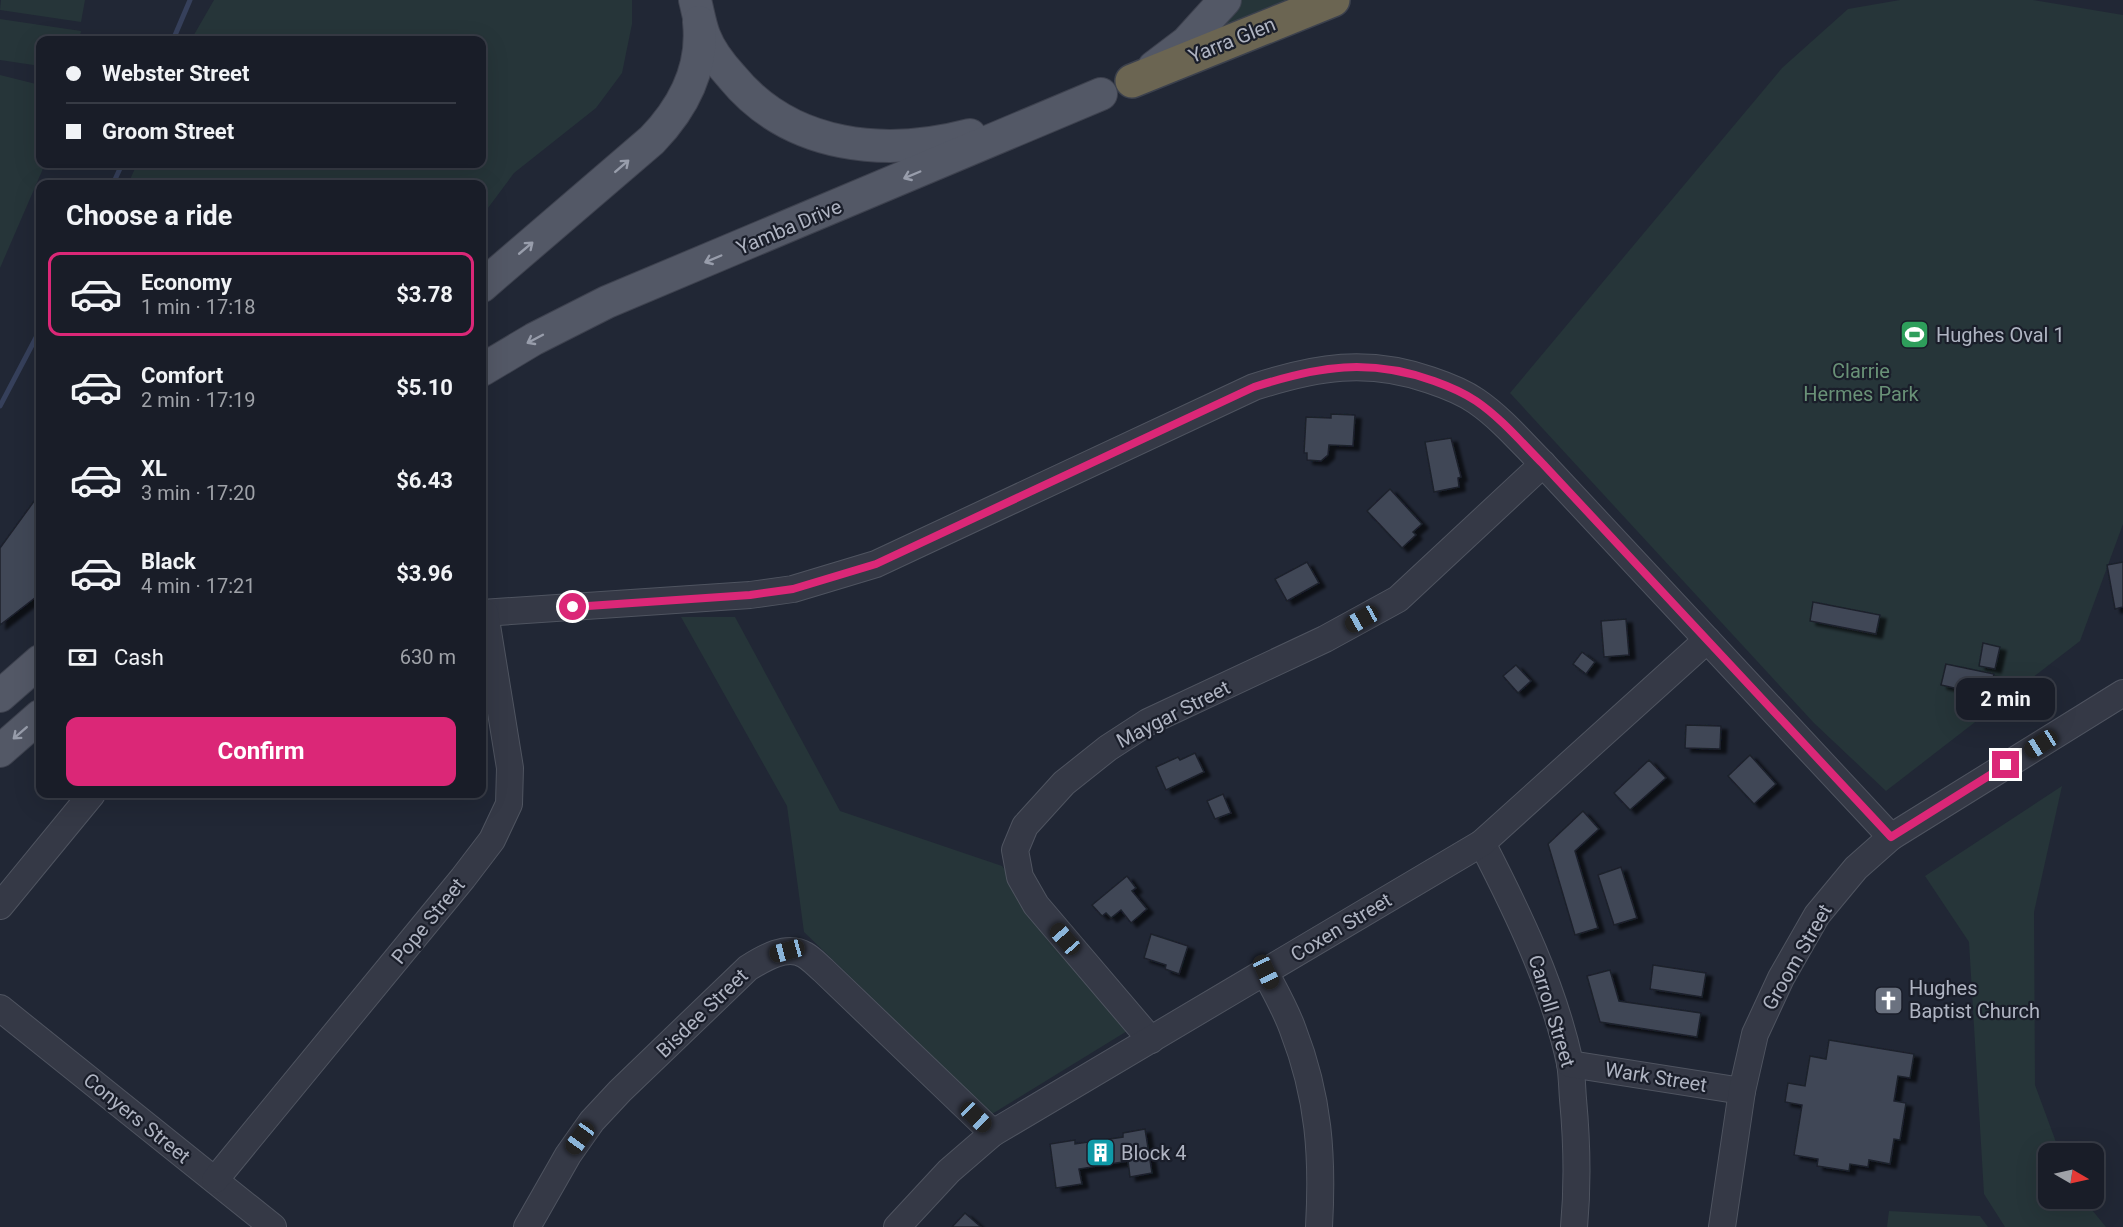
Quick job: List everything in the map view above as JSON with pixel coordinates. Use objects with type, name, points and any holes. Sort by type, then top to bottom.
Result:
[{"type":"highway","name":"Yarra Glen","points":[[1132,81],[1333,0]]},
{"type":"main road","points":[[696,4],[710,46],[725,69],[748,95],[771,113],[800,129],[839,142],[875,147],[915,146],[939,142],[981,132],[1101,94],[1132,81],[1187,42],[1226,0]]},
{"type":"main road","points":[[486,283],[652,140],[669,121],[685,98],[694,72],[700,33],[696,4]]},
{"type":"main road","name":"Yamba Drive","points":[[486,368],[534,339],[607,302],[1101,94]]},
{"type":"main road","points":[[0,696],[36,665]]},
{"type":"main road","points":[[0,751],[36,720]]},
{"type":"street","points":[[486,613],[750,595],[793,589],[833,578],[876,564],[1254,387],[1295,374],[1334,367],[1374,367],[1410,373],[1444,385],[1475,400],[1543,464],[1891,837]]},
{"type":"street","name":"Maygar Street","points":[[1151,1040],[1036,905],[1020,877],[1015,850],[1025,826],[1064,783],[1108,748],[1148,722],[1315,644],[1398,598],[1543,464]]},
{"type":"street","name":"Pope Street","points":[[215,1180],[492,840],[508,804],[510,768],[486,630]]},
{"type":"street","name":"Coxen Street","points":[[897,1227],[949,1171],[993,1133],[1482,843],[1707,640]]},
{"type":"street","name":"Groom Street","points":[[1722,1227],[1742,1091],[1755,1034],[1781,978],[1817,915],[1856,868],[1891,837],[2123,693]]},
{"type":"street","points":[[0,906],[89,798]]},
{"type":"street","name":"Carroll Street","points":[[1482,843],[1538,959],[1570,1064],[1577,1191],[1574,1227]]},
{"type":"street","name":"Bisdee Street","points":[[527,1227],[568,1155],[592,1121],[620,1091],[748,968],[767,956],[787,951],[804,953],[993,1133]]},
{"type":"street","points":[[1266,972],[1293,1029],[1310,1081],[1318,1124],[1322,1181],[1319,1227]]},
{"type":"street","name":"Conyers Street","points":[[0,1008],[273,1227]]},
{"type":"street","name":"Wark Street","points":[[1570,1064],[1742,1091]]},
{"type":"green space","points":[[1,0],[85,0],[81,22],[0,10]]},
{"type":"green space","points":[[214,0],[632,0],[632,24],[622,73],[596,108],[514,173],[486,211],[486,180],[130,180],[135,168],[486,168],[486,36],[193,36]]},
{"type":"green space","points":[[1231,0],[1300,0],[1198,41]]},
{"type":"green space","name":"Clarrie Hermes Park","points":[[1900,0],[2033,0],[2123,15],[2123,524],[2080,641],[1886,791],[1814,723],[1510,393],[1782,68],[1848,9]]},
{"type":"green space","points":[[0,19],[81,31],[80,36],[36,36],[36,65],[0,60]]},
{"type":"green space","points":[[0,75],[36,84],[36,168],[43,168],[36,180],[36,185],[0,268]]},
{"type":"green space","points":[[681,617],[735,617],[840,811],[1002,866],[1132,1028],[992,1114],[804,932],[787,806]]},
{"type":"green space","points":[[2062,786],[2034,912],[2035,1085],[2056,1143],[2038,1143],[2038,1209],[2091,1209],[2106,1227],[2005,1227],[1984,1194],[1969,942],[1925,876]]},
{"type":"green space","points":[[1889,1211],[1980,1216],[1988,1227],[1887,1227]]},
{"type":"building","points":[[1331,414],[1355,415],[1353,446],[1329,445],[1328,455],[1321,461],[1307,460],[1307,453],[1304,453],[1306,417],[1331,418]]},
{"type":"building","points":[[1451,438],[1461,477],[1458,478],[1459,487],[1434,492],[1425,442]]},
{"type":"building","points":[[1390,489],[1422,524],[1413,532],[1416,535],[1402,548],[1367,511]]},
{"type":"building","points":[[36,498],[36,597],[0,625],[0,548]]},
{"type":"building","points":[[1307,562],[1319,583],[1287,601],[1275,579]]},
{"type":"building","points":[[2123,562],[2123,607],[2115,609],[2107,565]]},
{"type":"building","points":[[1813,602],[1880,615],[1876,634],[1810,621]]},
{"type":"building","points":[[1626,619],[1629,655],[1604,657],[1601,621]]},
{"type":"building","points":[[1983,643],[2000,647],[1995,669],[1979,666]]},
{"type":"building","points":[[1582,652],[1595,662],[1586,674],[1573,664]]},
{"type":"building","points":[[1946,664],[1994,674],[1989,696],[1941,685]]},
{"type":"building","points":[[1516,665],[1531,681],[1518,693],[1503,676]]},
{"type":"building","points":[[1686,725],[1721,726],[1720,749],[1685,748]]},
{"type":"building","points":[[1195,753],[1204,772],[1166,790],[1156,767],[1178,757],[1180,760]]},
{"type":"building","points":[[1750,755],[1776,784],[1754,804],[1728,776]]},
{"type":"building","points":[[1649,760],[1666,778],[1630,810],[1614,793]]},
{"type":"building","points":[[1223,794],[1231,813],[1215,819],[1207,801]]},
{"type":"building","points":[[1583,811],[1599,829],[1575,851],[1598,928],[1575,935],[1548,844]]},
{"type":"building","points":[[1621,867],[1637,918],[1614,925],[1598,875]]},
{"type":"building","points":[[1127,876],[1136,888],[1132,891],[1147,909],[1131,923],[1121,910],[1111,918],[1106,913],[1102,916],[1092,905]]},
{"type":"building","points":[[1151,934],[1188,946],[1179,974],[1165,969],[1166,965],[1144,958]]},
{"type":"building","points":[[1653,965],[1706,973],[1702,997],[1650,989]]},
{"type":"building","points":[[1610,970],[1619,1001],[1701,1013],[1697,1037],[1600,1022],[1587,976]]},
{"type":"building","points":[[1829,1040],[1914,1054],[1910,1078],[1898,1076],[1894,1101],[1906,1103],[1900,1140],[1894,1139],[1890,1164],[1869,1160],[1868,1167],[1850,1164],[1849,1171],[1817,1166],[1818,1159],[1794,1155],[1802,1105],[1785,1102],[1788,1083],[1805,1086],[1810,1056],[1826,1059]]},
{"type":"building","name":"Block 4","points":[[1145,1129],[1152,1173],[1130,1177],[1128,1161],[1079,1169],[1082,1184],[1056,1188],[1050,1144],[1075,1140],[1075,1144],[1123,1137],[1123,1133]]},
{"type":"building","points":[[965,1213],[981,1227],[952,1227]]},
{"type":"waterway","points":[[175,36],[190,0]]},
{"type":"waterway","points":[[115,180],[120,168]]},
{"type":"waterway","points":[[0,406],[36,338]]},
{"type":"place","name":"Hughes Oval 1","points":[[1915,335]]},
{"type":"place","name":"Hughes Baptist Church","points":[[1888,1000]]},
{"type":"place","name":"Block 4","points":[[1100,1153]]},
{"type":"route","points":[[573,607],[750,595],[793,589],[833,578],[876,564],[1254,387],[1314,370],[1334,367],[1374,367],[1410,373],[1444,385],[1475,400],[1505,426],[1891,837],[2006,765]]}]
